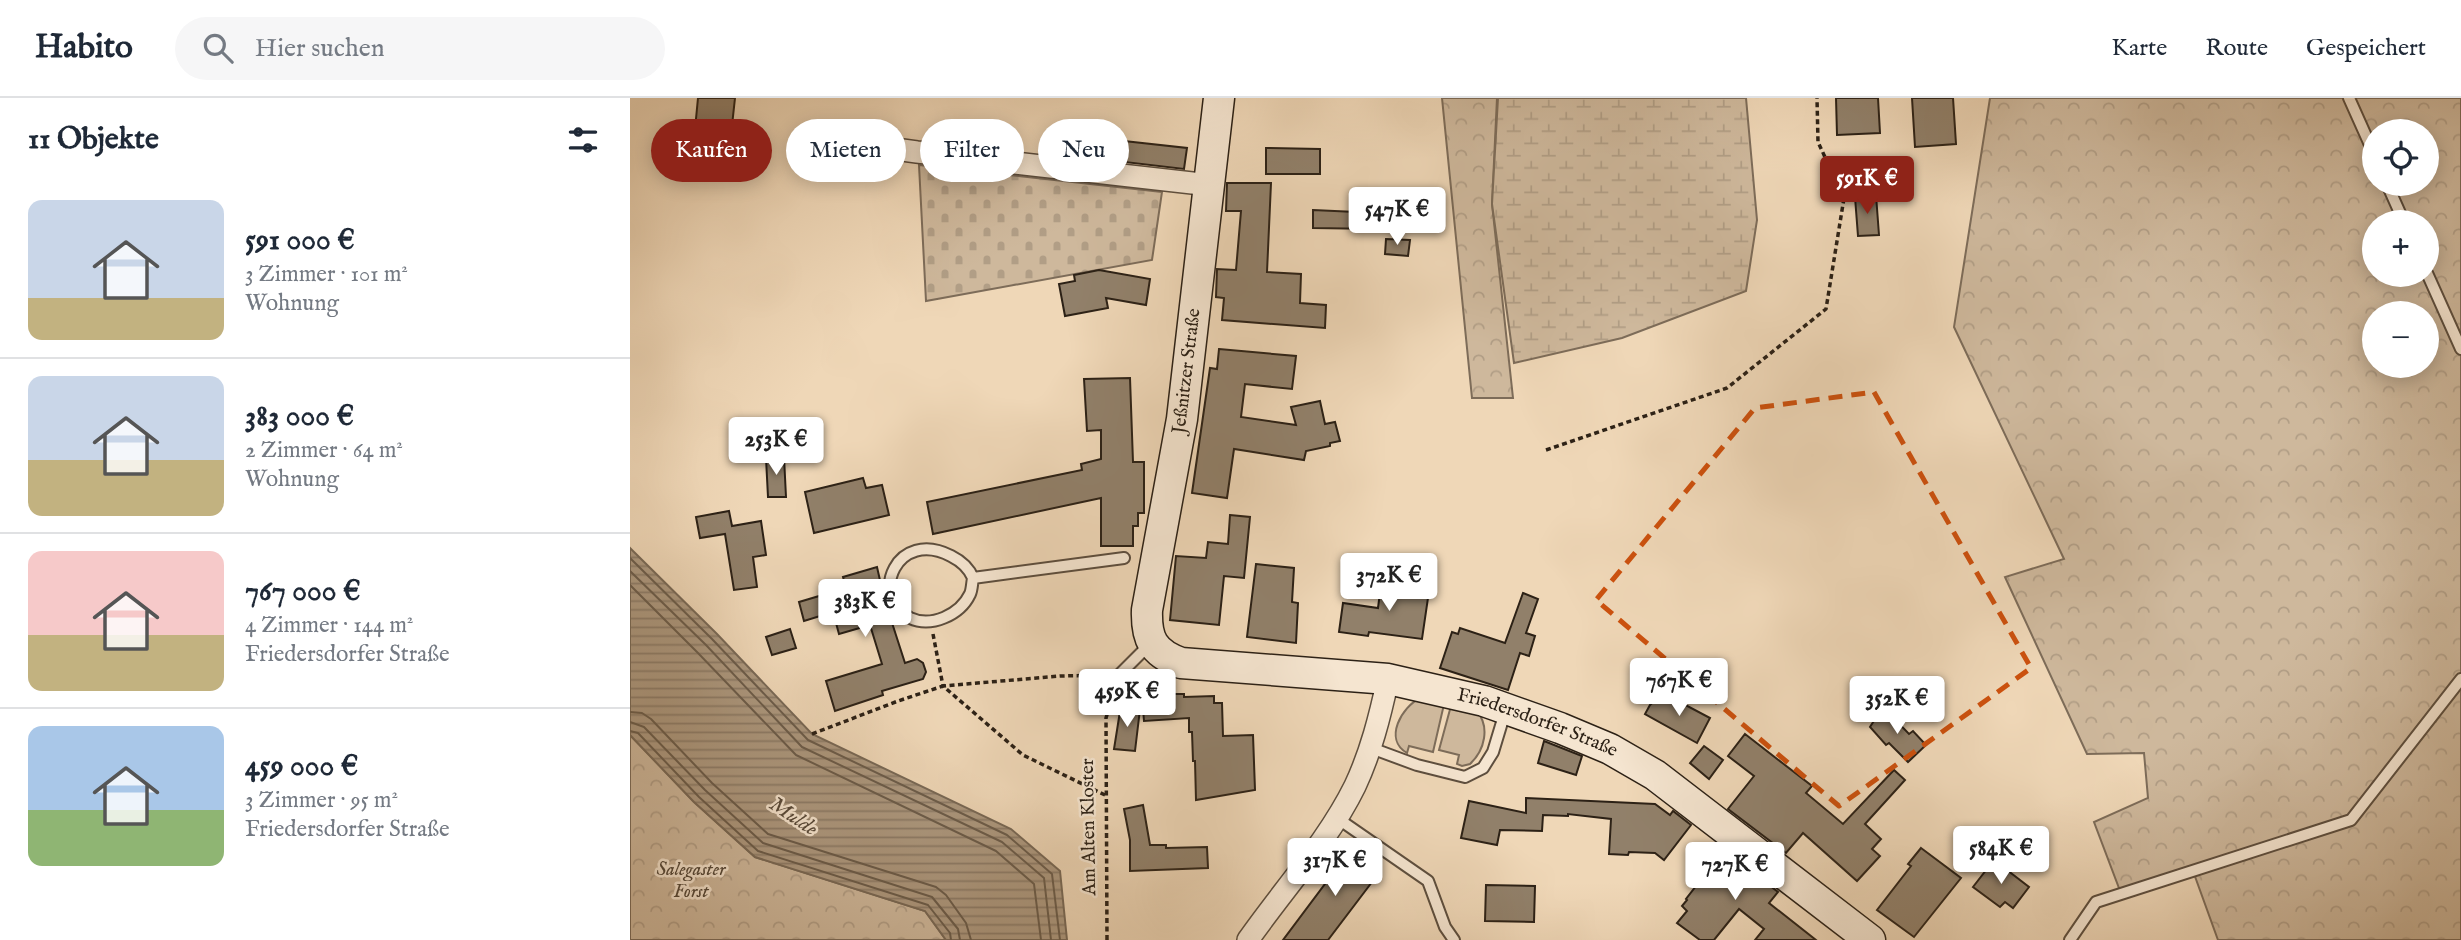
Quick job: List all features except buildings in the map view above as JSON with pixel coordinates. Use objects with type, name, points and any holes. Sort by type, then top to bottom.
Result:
[{"type":"main road","name":"Jeßnitzer Straße","points":[[1152,643],[1147,623],[1149,558],[1182,419],[1219,98]]},
{"type":"main road","name":"Friedersdorfer Straße","points":[[1152,643],[1160,654],[1181,663],[1388,679],[1442,690],[1506,708],[1610,749],[1655,775],[1870,940]]},
{"type":"street","points":[[906,150],[1210,185]]},
{"type":"street","points":[[1248,940],[1337,818],[1355,786],[1371,748],[1388,679]]},
{"type":"lane","points":[[2349,98],[2362,127]]},
{"type":"lane","points":[[2433,287],[2461,349]]},
{"type":"lane","points":[[934,549],[961,562],[973,578],[970,593],[956,610],[942,619],[930,622],[908,617],[899,609],[890,588],[895,566],[912,551],[934,549]]},
{"type":"lane","points":[[973,578],[1124,558]]},
{"type":"lane","points":[[1120,674],[1152,643]]},
{"type":"lane","points":[[2070,940],[2096,902],[2351,820],[2461,679]]},
{"type":"lane","points":[[1371,748],[1408,762],[1465,777],[1483,768],[1493,752],[1506,708]]},
{"type":"lane","points":[[1337,818],[1428,881],[1445,927],[1454,940]]},
{"type":"path","points":[[1546,450],[1727,387],[1826,309],[1844,198],[1818,142],[1817,98]]},
{"type":"path","points":[[930,622],[943,686],[1023,755],[1107,796]]},
{"type":"path","points":[[812,734],[943,686],[1120,674]]},
{"type":"path","name":"Am Alten Kloster","points":[[1107,940],[1107,718],[1120,674]]},
{"type":"highlighted area","points":[[1874,392],[2031,668],[1839,806],[1596,600],[1755,408]]},
{"type":"green space","points":[[1442,98],[1497,98],[1492,204],[1513,398],[1472,398]]},
{"type":"green space","points":[[1498,98],[1746,98],[1757,220],[1746,291],[1622,338],[1514,363],[1492,204]]},
{"type":"green space","points":[[1990,98],[2461,98],[2461,940],[2218,940],[2193,871],[2122,896],[2094,822],[2148,798],[2144,753],[2087,754],[2005,577],[2064,559],[1954,327]]},
{"type":"green space","points":[[919,165],[920,182],[1024,182],[1024,177],[1038,178],[1038,182],[1072,182],[1162,192],[1152,260],[926,301]]},
{"type":"green space","points":[[1420,698],[1445,700],[1433,752],[1409,746],[1407,753],[1396,740],[1396,732],[1407,708]]},
{"type":"green space","points":[[1452,702],[1477,711],[1483,724],[1484,738],[1479,752],[1470,764],[1462,766],[1457,764],[1459,755],[1439,750]]},
{"type":"green space","name":"Salegaster Forst","points":[[630,735],[694,802],[755,857],[925,911],[946,940],[630,940]]},
{"type":"water","name":"Mulde","points":[[630,548],[812,734],[1011,829],[1060,871],[1067,940],[946,940],[925,911],[755,857],[694,802],[630,735]]}]
